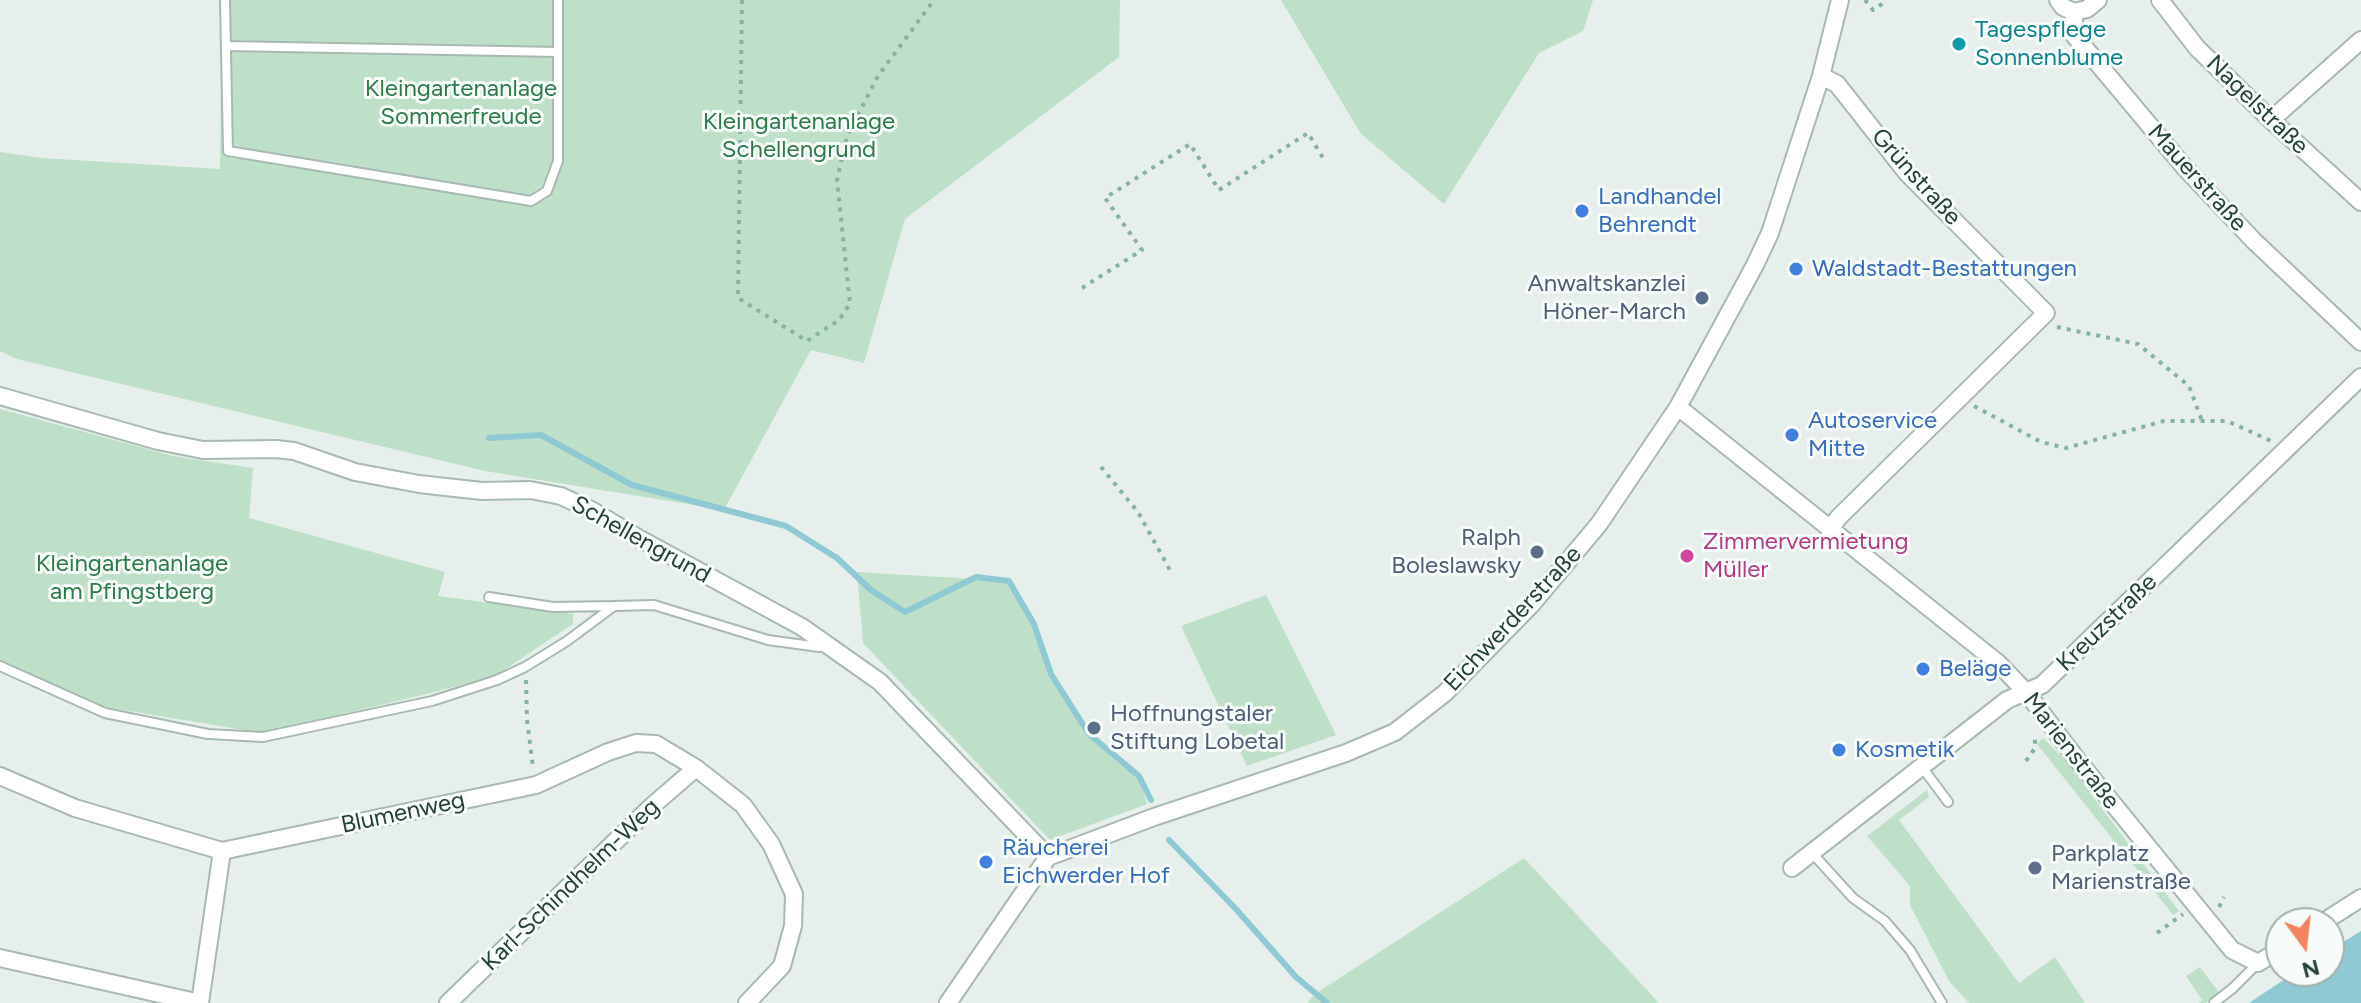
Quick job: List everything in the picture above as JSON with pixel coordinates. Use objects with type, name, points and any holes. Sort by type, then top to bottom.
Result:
[{"type":"street","name":"Eichwerderstraße","points":[[1048,857],[1154,817],[1346,753],[1395,732],[1445,693],[1531,605],[1599,524],[1678,407],[1770,233],[1821,76],[1840,0]]},
{"type":"street","points":[[2058,0],[2063,7],[2074,12],[2087,9],[2098,0]]},
{"type":"street","name":"Nagelstraße","points":[[2160,0],[2197,48],[2361,202]]},
{"type":"street","name":"Mauerstraße","points":[[2074,12],[2074,35],[2140,117],[2254,241],[2361,342]]},
{"type":"street","points":[[2271,120],[2361,40]]},
{"type":"street","name":"Grünstraße","points":[[1821,76],[1837,84],[1907,173],[2042,318]]},
{"type":"street","points":[[1829,530],[2042,318]]},
{"type":"street","name":"Kreuzstraße","points":[[1792,868],[2007,700],[2042,685],[2361,377]]},
{"type":"street","name":"Schellengrund","points":[[0,396],[158,441],[203,450],[294,451],[355,472],[419,484],[482,491],[530,490],[561,496],[802,627],[880,682],[1048,857]]},
{"type":"street","name":"Marienstraße","points":[[1678,407],[1998,663],[2026,692],[2232,950],[2258,963]]},
{"type":"street","name":"Blumenweg","points":[[0,776],[75,808],[222,851],[536,785],[608,752],[636,743],[656,744],[696,768],[743,805],[771,844],[794,894],[793,926],[782,966],[747,1003]]},
{"type":"street","name":"Karl-Schindhelm-Weg","points":[[448,1003],[652,806],[696,768]]},
{"type":"street","points":[[0,958],[200,1003],[222,851]]},
{"type":"street","points":[[948,1003],[1048,857]]},
{"type":"street","points":[[2258,963],[2265,959]]},
{"type":"lane","points":[[225,0],[228,151],[531,201],[547,191],[558,161],[558,0]]},
{"type":"lane","points":[[226,46],[558,52]]},
{"type":"lane","points":[[489,597],[553,607],[654,605],[768,640],[819,647],[822,641]]},
{"type":"lane","points":[[0,666],[105,713],[208,734],[263,737],[432,701],[497,680],[567,641],[614,606]]},
{"type":"lane","points":[[1922,767],[1948,802]]},
{"type":"lane","points":[[1812,853],[1853,898],[1885,921],[1910,950],[1942,1003]]},
{"type":"lane","points":[[2214,1003],[2258,963]]},
{"type":"path","points":[[742,0],[738,298],[807,341],[839,320],[850,304],[837,180],[847,136],[878,76],[934,0]]},
{"type":"path","points":[[1865,0],[1873,10],[1885,2]]},
{"type":"path","points":[[1082,288],[1142,250],[1105,198],[1190,144],[1219,190],[1308,133],[1323,158]]},
{"type":"path","points":[[2042,318],[2138,344],[2189,386],[2202,421]]},
{"type":"path","points":[[1959,400],[2041,442],[2066,448],[2164,421],[2227,421],[2288,449]]},
{"type":"path","points":[[1101,467],[1138,512],[1171,572]]},
{"type":"path","points":[[525,667],[530,752],[536,785]]},
{"type":"path","points":[[2026,761],[2035,748],[2035,734],[2049,723]]},
{"type":"path","points":[[2157,933],[2195,906]]},
{"type":"green space","points":[[222,0],[1120,0],[1119,57],[905,219],[864,363],[811,350],[724,510],[485,471],[17,359],[0,351],[0,152],[42,158],[220,169]]},
{"type":"green space","points":[[1281,0],[1593,0],[1583,31],[1539,53],[1444,204],[1361,134]]},
{"type":"green space","name":"Kleingartenanlage am Pfingstberg","points":[[0,409],[173,456],[253,468],[249,518],[445,572],[438,596],[573,614],[573,624],[495,676],[262,733],[105,707],[0,661]]},
{"type":"green space","points":[[857,572],[1009,581],[1034,624],[1051,674],[1089,734],[1139,776],[1147,804],[1050,840],[863,643]]},
{"type":"green space","points":[[1266,595],[1336,735],[1247,766],[1181,626]]},
{"type":"green space","points":[[2043,738],[2067,762],[2179,911],[2173,915],[2037,744]]},
{"type":"green space","points":[[1927,790],[1929,797],[1899,820],[2019,983],[2055,957],[2085,1003],[1969,1003],[1949,981],[1910,905],[1910,886],[1867,836]]},
{"type":"green space","points":[[1524,858],[1659,1003],[1307,1003],[1315,994]]},
{"type":"green space","points":[[2200,967],[2219,993],[2206,1003],[2199,1003],[2202,1000],[2186,976]]},
{"type":"water","points":[[2361,931],[2361,1003],[2249,1003],[2273,987],[2345,987],[2345,941]]},
{"type":"waterway","points":[[489,438],[541,435],[632,485],[786,526],[837,558],[871,590],[905,612],[976,577],[1009,581],[1034,624],[1051,674],[1089,734],[1139,776],[1151,800]]},
{"type":"waterway","points":[[1169,840],[1296,977],[1327,1003]]},
{"type":"place","name":"Tagespflege Sonnenblume","points":[[1959,44]]},
{"type":"place","name":"Landhandel Behrendt","points":[[1582,211]]},
{"type":"place","name":"Waldstadt-Bestattungen","points":[[1796,269]]},
{"type":"place","name":"Anwaltskanzlei Höner-March","points":[[1702,298]]},
{"type":"place","name":"Autoservice Mitte","points":[[1792,435]]},
{"type":"place","name":"Ralph Boleslawsky","points":[[1537,552]]},
{"type":"place","name":"Zimmervermietung Müller","points":[[1687,556]]},
{"type":"place","name":"Beläge","points":[[1923,669]]},
{"type":"place","name":"Hoffnungstaler Stiftung Lobetal","points":[[1094,728]]},
{"type":"place","name":"Kosmetik","points":[[1839,750]]},
{"type":"place","name":"Räucherei Eichwerder Hof","points":[[986,862]]},
{"type":"place","name":"Parkplatz Marienstraße","points":[[2035,868]]},
{"type":"park label","name":"Kleingartenanlage Sommerfreude","points":[[461,103]]},
{"type":"park label","name":"Kleingartenanlage Schellengrund","points":[[799,136]]}]
